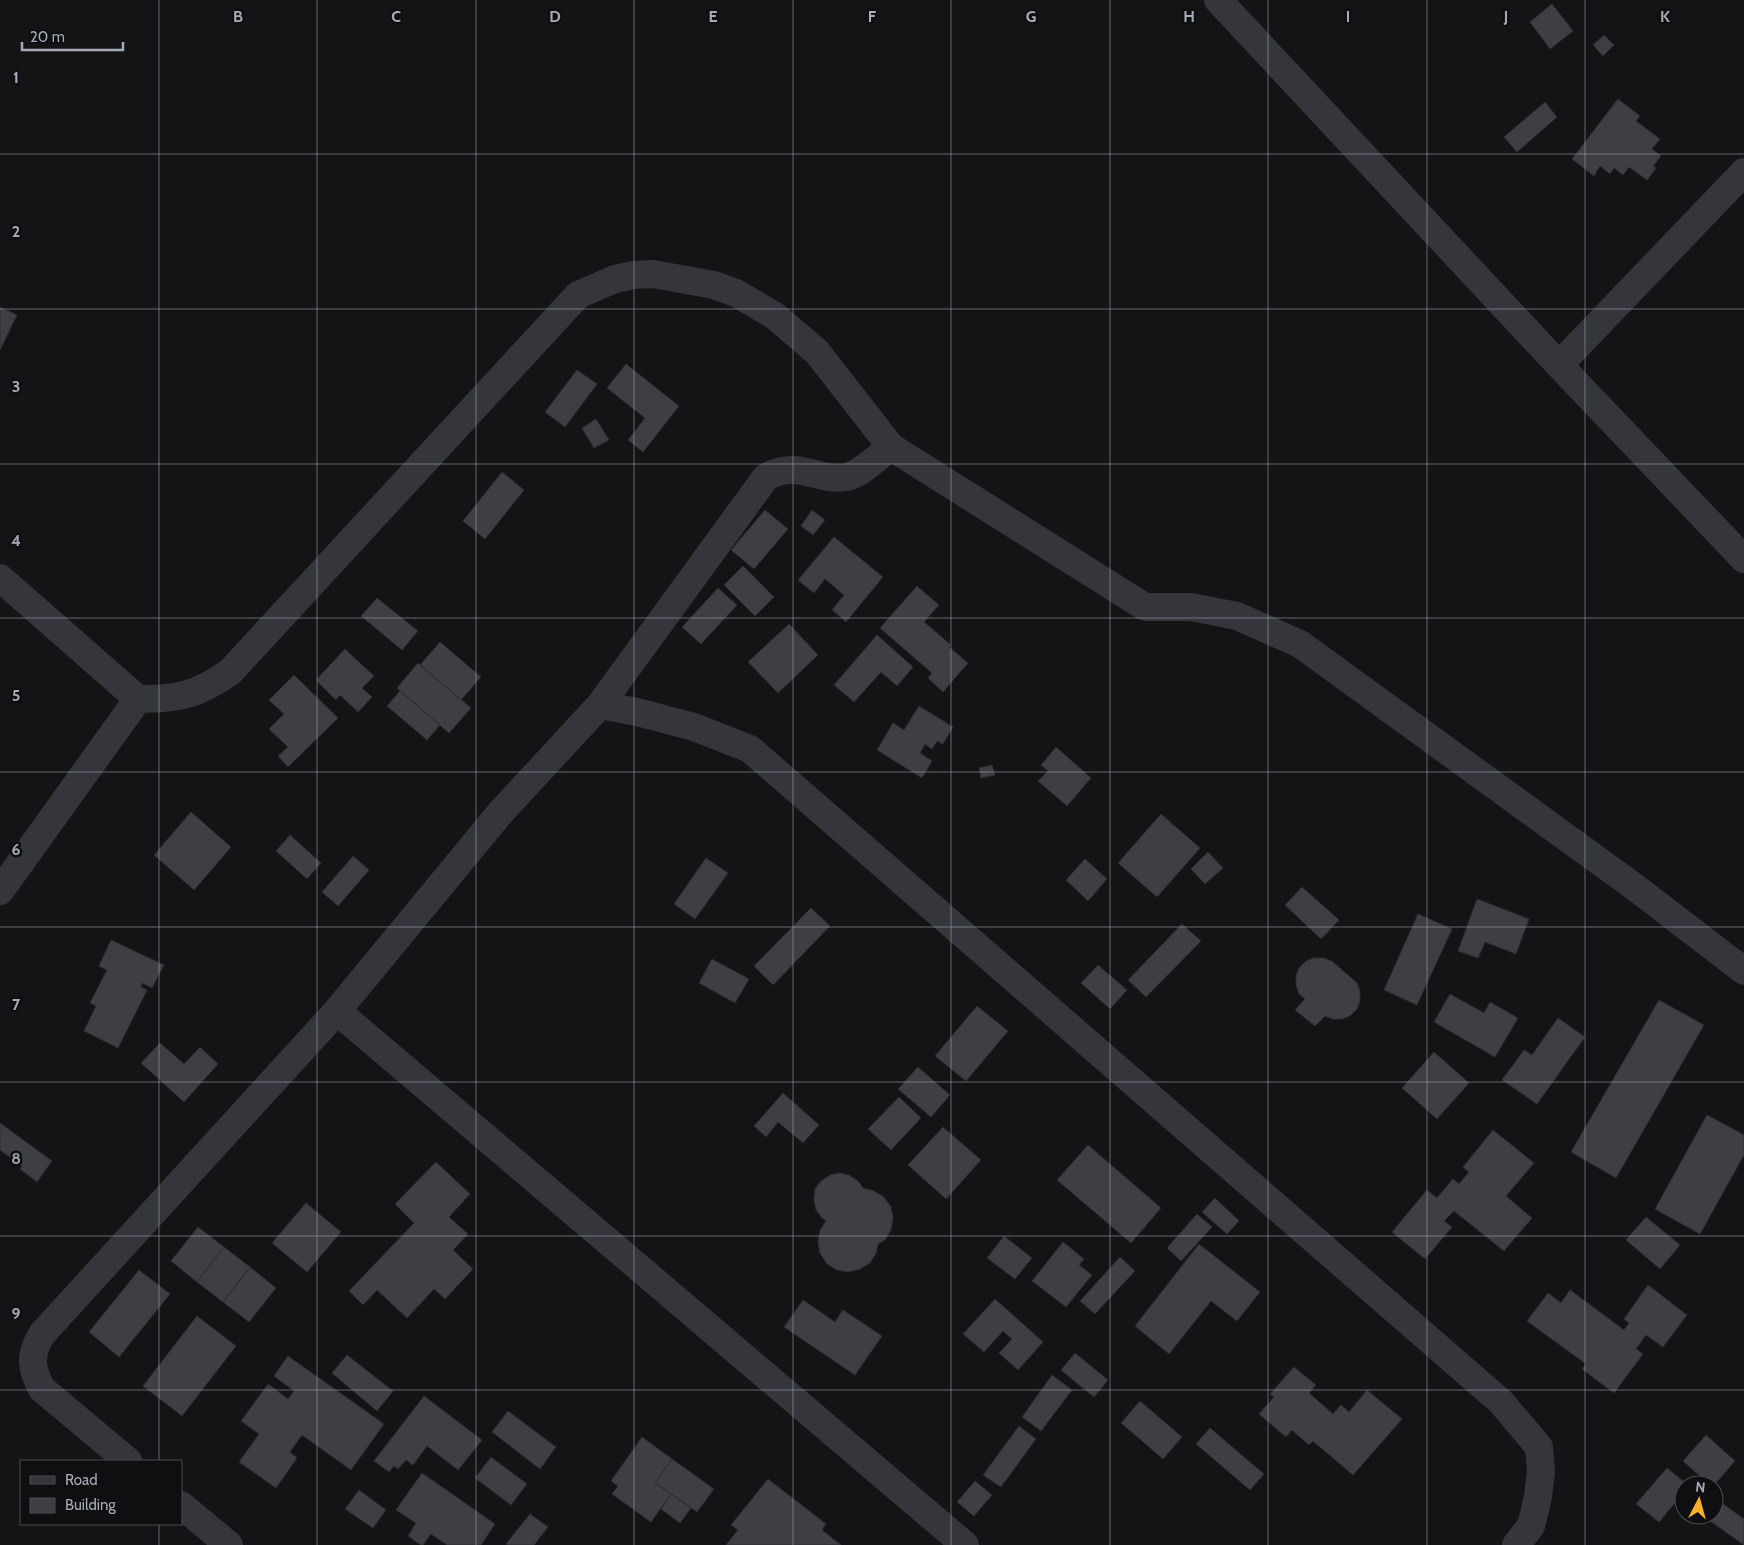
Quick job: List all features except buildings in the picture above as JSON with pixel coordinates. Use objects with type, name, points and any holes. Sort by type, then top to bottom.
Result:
[{"type":"street","points":[[1218,0],[1744,560]]},
{"type":"street","points":[[1559,365],[1744,172]]},
{"type":"street","points":[[0,578],[138,698],[163,699],[188,695],[210,685],[230,672],[578,295],[615,279],[632,275],[653,274],[699,281],[736,293],[775,316],[817,352],[892,447],[1145,607],[1191,607],[1237,616],[1300,644],[1636,888],[1744,971]]},
{"type":"street","points":[[127,1460],[42,1389],[34,1375],[33,1361],[34,1346],[42,1334],[337,1011],[501,812],[600,705],[766,477],[776,472],[790,470],[807,471],[835,478],[848,477],[892,447]]},
{"type":"street","points":[[0,891],[138,698]]},
{"type":"street","points":[[600,705],[637,712],[694,727],[750,749],[1501,1402],[1539,1447],[1541,1470],[1533,1519],[1531,1526],[1516,1545]]},
{"type":"street","points":[[337,1011],[965,1545]]},
{"type":"street","points":[[182,1506],[229,1545]]}]
